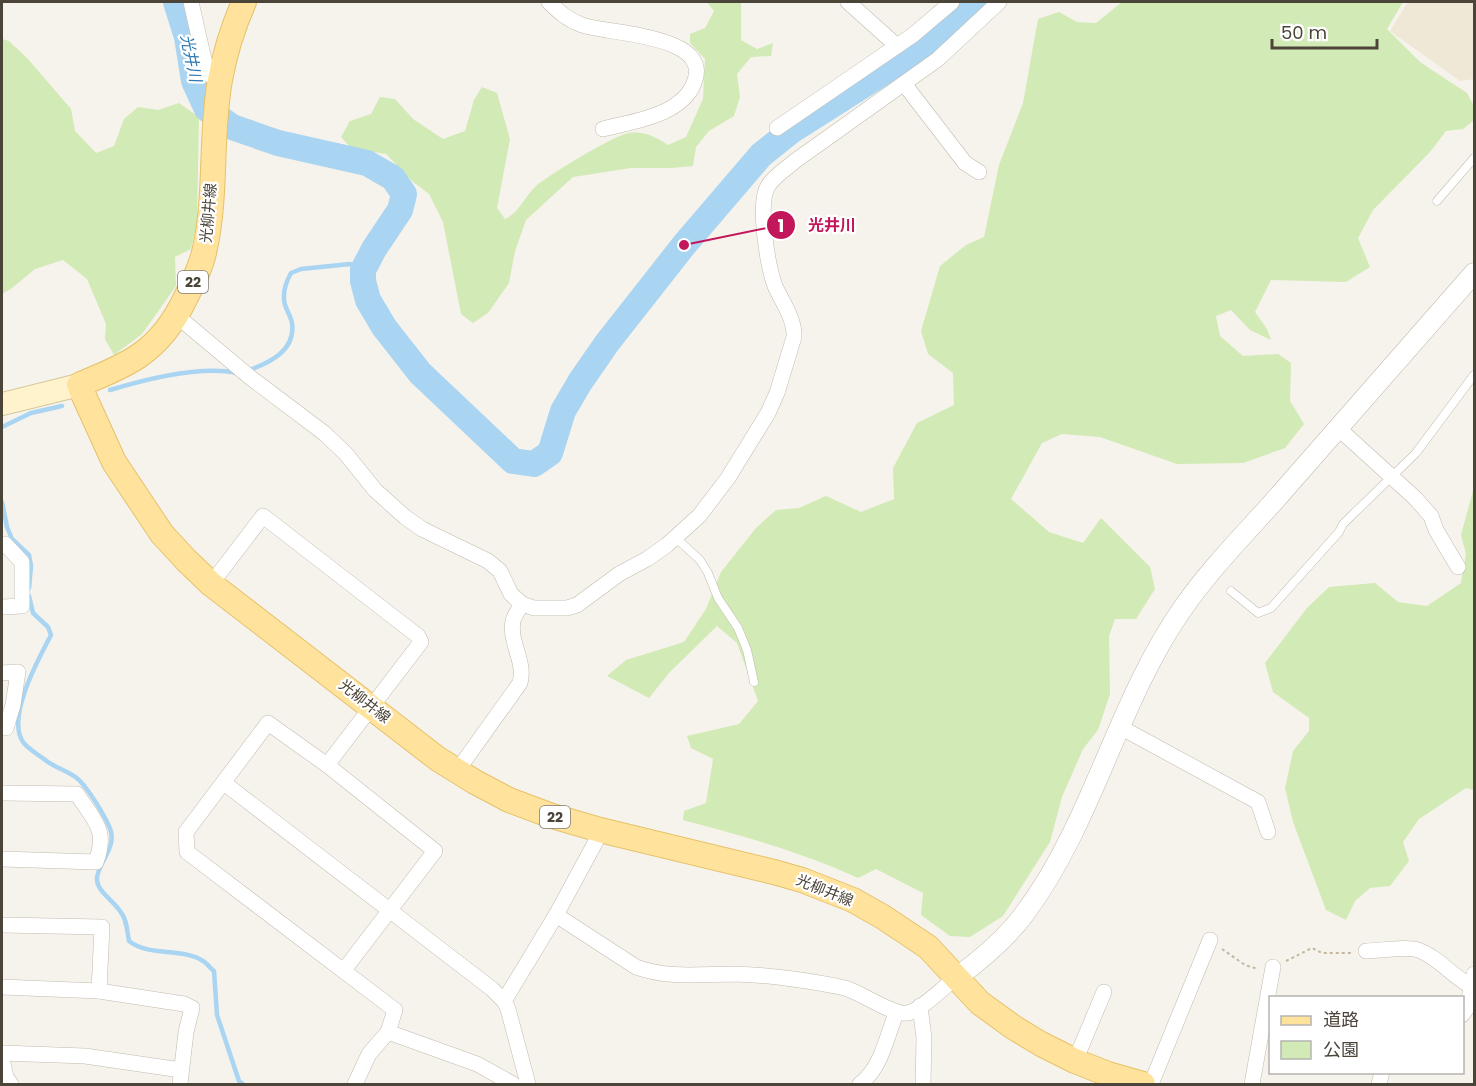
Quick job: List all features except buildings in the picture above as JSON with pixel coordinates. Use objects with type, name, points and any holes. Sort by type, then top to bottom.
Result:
[{"type":"main road","name":"光柳井線","points":[[244,2],[229,37],[220,81],[205,249],[194,282],[177,316],[158,340],[140,355],[79,385],[114,462],[162,534],[211,584],[371,705],[438,759],[457,771],[509,800],[552,816],[600,830],[774,872],[802,880],[853,900],[928,947],[980,1003],[1013,1028],[1075,1061],[1143,1084]]},
{"type":"main road","points":[[2,404],[79,385]]},
{"type":"street","points":[[191,2],[207,73],[220,81]]},
{"type":"street","points":[[549,2],[564,17],[584,26],[645,36],[673,45],[689,55],[695,65],[696,78],[692,89],[684,99],[670,109],[650,117],[603,129]]},
{"type":"street","points":[[848,2],[897,46]]},
{"type":"street","points":[[777,128],[913,35],[952,2]]},
{"type":"street","points":[[177,316],[324,433],[346,454],[375,490],[405,517],[422,529],[488,561],[500,571],[510,594],[522,604],[534,608],[567,608],[578,605],[619,574],[647,559],[676,538],[699,516],[728,478],[768,413],[777,393],[795,327],[767,261],[764,201],[766,188],[773,179],[795,161],[905,85],[938,59],[999,2]]},
{"type":"street","points":[[905,85],[965,163],[979,172]]},
{"type":"street","points":[[556,915],[636,967],[650,972],[672,976],[737,974],[771,977],[845,988],[865,995],[896,1013],[908,1013],[921,1006],[982,959],[1025,914],[1065,850],[1158,649],[1184,607],[1474,273]]},
{"type":"street","points":[[1338,428],[1415,498],[1431,516],[1458,567]]},
{"type":"street","points":[[211,584],[263,516],[418,636],[421,642],[327,765]]},
{"type":"street","points":[[2,544],[5,544],[22,562],[22,606],[2,607]]},
{"type":"street","points":[[457,771],[520,683],[522,675],[513,621],[522,604]]},
{"type":"street","points":[[2,673],[18,672],[13,705],[6,728],[2,728]]},
{"type":"street","points":[[344,970],[435,851],[327,765],[268,723],[186,832],[187,852],[395,1010],[388,1032],[369,1054],[355,1084]]},
{"type":"street","points":[[1120,727],[1258,801],[1268,832]]},
{"type":"street","points":[[224,783],[391,910],[504,1000],[528,1084]]},
{"type":"street","points":[[2,793],[77,794],[100,831],[102,845],[96,862],[2,859]]},
{"type":"street","points":[[504,1000],[556,915],[600,830]]},
{"type":"street","points":[[2,925],[102,927],[99,991]]},
{"type":"street","points":[[1151,1084],[1210,940]]},
{"type":"street","points":[[1366,951],[1416,949],[1429,955],[1459,980],[1473,980],[1464,1012]]},
{"type":"street","points":[[1252,1084],[1273,967]]},
{"type":"street","points":[[2,987],[99,991],[184,1004],[192,1008],[180,1077],[85,1056],[2,1053]]},
{"type":"street","points":[[1075,1061],[1104,992]]},
{"type":"street","points":[[921,1006],[924,1038],[923,1084],[933,1084]]},
{"type":"street","points":[[860,1084],[867,1079],[877,1064],[896,1013]]},
{"type":"street","points":[[388,1032],[477,1064],[513,1084]]},
{"type":"street","points":[[2,1059],[6,1077],[11,1084]]},
{"type":"lane","points":[[1437,201],[1474,158]]},
{"type":"lane","points":[[1231,591],[1258,613],[1271,608],[1339,532],[1343,524],[1416,453],[1474,375]]},
{"type":"lane","points":[[676,538],[699,560],[708,573],[718,598],[738,628],[747,650],[754,682]]},
{"type":"path","points":[[1210,940],[1245,965],[1257,969],[1273,967],[1312,948],[1322,953],[1332,954],[1366,951]]},
{"type":"shaded area","points":[[1408,2],[1474,2],[1474,79],[1460,81],[1390,31]]},
{"type":"green space","points":[[707,2],[741,2],[741,40],[757,49],[773,43],[771,56],[751,57],[737,74],[740,97],[734,116],[709,131],[696,147],[693,166],[631,168],[573,177],[526,220],[515,251],[509,283],[488,313],[473,323],[461,314],[443,222],[429,194],[412,181],[386,154],[351,148],[341,137],[350,121],[371,114],[380,97],[395,99],[413,119],[443,139],[465,131],[474,100],[482,87],[497,93],[510,139],[497,208],[505,219],[518,208],[536,186],[582,156],[621,135],[645,134],[668,145],[686,137],[703,99],[705,59],[690,43],[690,34],[705,28],[714,11]]},
{"type":"green space","points":[[1122,2],[1403,2],[1387,29],[1420,62],[1467,93],[1474,106],[1474,120],[1463,129],[1446,131],[1430,152],[1373,210],[1358,238],[1370,267],[1346,282],[1271,280],[1255,312],[1267,329],[1271,340],[1250,330],[1231,310],[1216,316],[1220,336],[1243,356],[1278,354],[1291,363],[1290,401],[1304,424],[1285,448],[1243,463],[1177,464],[1100,437],[1062,434],[1042,443],[1011,499],[1049,532],[1083,543],[1101,518],[1150,567],[1155,589],[1136,619],[1115,619],[1109,636],[1110,694],[1098,730],[1083,749],[1062,797],[1050,842],[1003,916],[970,937],[950,936],[921,915],[923,893],[876,869],[858,878],[794,852],[683,820],[684,811],[706,803],[713,759],[691,748],[687,736],[739,724],[758,701],[737,643],[717,626],[669,673],[649,698],[607,676],[626,660],[684,642],[706,609],[721,572],[756,528],[776,510],[799,508],[826,496],[861,512],[894,499],[893,468],[917,423],[954,405],[953,373],[928,354],[921,331],[940,266],[966,245],[984,237],[999,165],[1023,103],[1038,19],[1059,12],[1077,22],[1096,23]]},
{"type":"green space","points":[[2,39],[9,41],[27,58],[71,109],[75,131],[96,153],[114,146],[124,119],[138,107],[158,110],[179,103],[199,117],[197,222],[191,249],[175,257],[176,286],[142,334],[114,355],[105,339],[106,324],[87,279],[63,260],[35,269],[2,294]]},
{"type":"green space","points":[[1474,487],[1474,790],[1466,788],[1419,819],[1403,842],[1409,861],[1390,886],[1370,888],[1355,901],[1346,920],[1326,910],[1293,822],[1285,788],[1293,751],[1309,731],[1309,718],[1273,692],[1265,663],[1307,608],[1329,587],[1375,583],[1398,602],[1427,606],[1461,583],[1466,554],[1461,535]]},
{"type":"waterway","name":"光井川","points":[[176,2],[187,37],[194,81],[207,109],[232,127],[278,143],[367,163],[393,178],[404,194],[400,210],[363,270],[363,281],[368,300],[384,327],[420,373],[513,461],[534,464],[550,453],[563,411],[607,343],[684,245],[761,155],[791,131],[925,46],[976,2]]},
{"type":"waterway","points":[[247,371],[272,360],[290,341],[292,323],[284,297],[291,273],[301,269],[350,264],[363,270]]},
{"type":"waterway","points":[[110,390],[190,372],[237,373]]},
{"type":"waterway","points":[[2,427],[31,413],[62,406]]},
{"type":"waterway","points":[[2,502],[12,539],[29,555],[31,566],[29,588]]},
{"type":"waterway","points":[[29,596],[33,613],[48,627],[51,635],[32,672],[21,703],[19,731],[23,742],[48,762],[79,780],[109,826],[110,847],[98,872],[97,883],[122,914],[129,941],[146,949],[194,957],[214,971],[217,1015],[239,1081],[243,1084]]},
{"type":"place","name":"光井川","points":[[684,245]]}]
